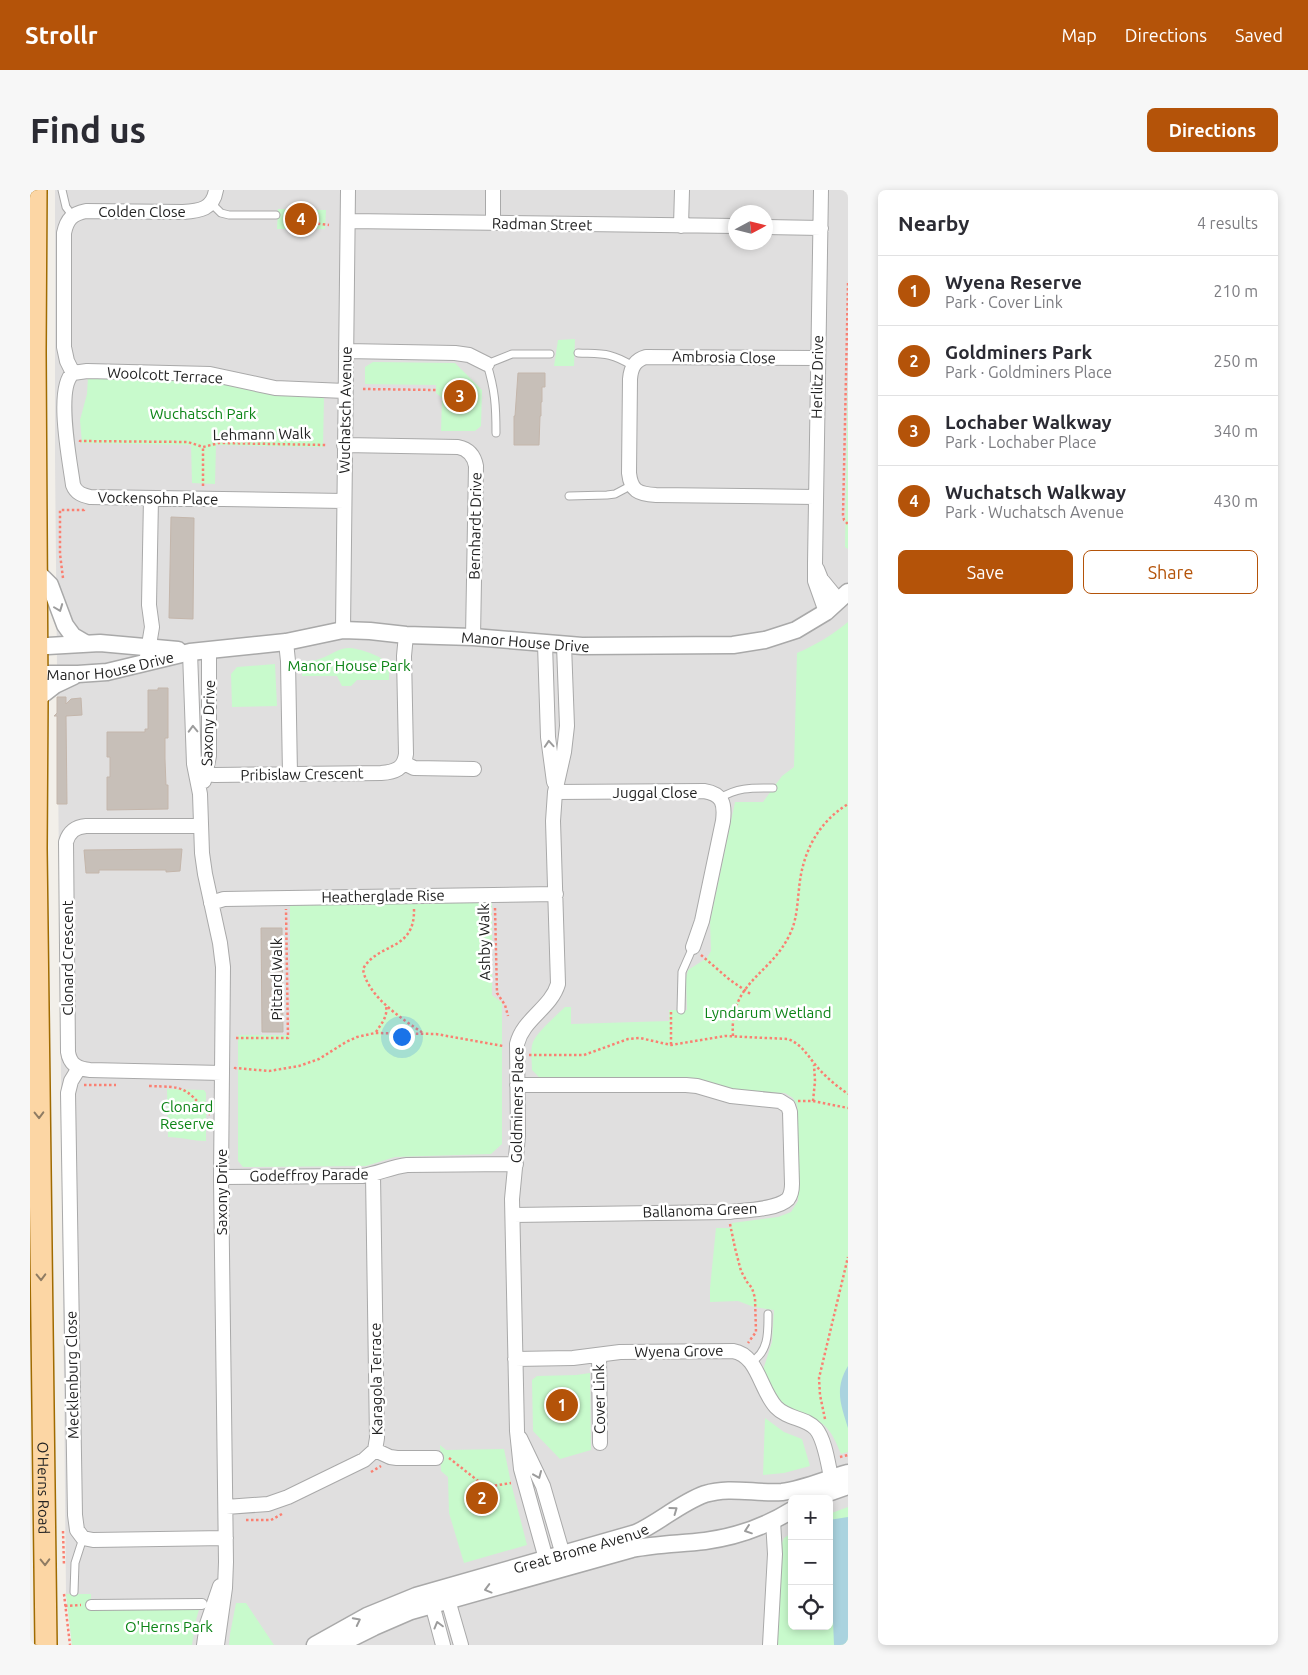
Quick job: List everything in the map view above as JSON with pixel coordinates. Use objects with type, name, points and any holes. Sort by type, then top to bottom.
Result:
[{"type":"main road","name":"O'Herns Road","points":[[36,190],[34,352],[36,571],[33,674],[37,699],[36,848],[48,1526],[46,1645]]},
{"type":"street","name":"Wuchatsch Avenue","points":[[343,630],[348,190]]},
{"type":"street","points":[[493,190],[493,223]]},
{"type":"street","points":[[681,226],[682,190]]},
{"type":"street","name":"Herlitz Drive","points":[[821,190],[814,564],[821,579],[838,602]]},
{"type":"street","name":"Colden Close","points":[[72,215],[86,211],[191,212],[207,207],[214,197]]},
{"type":"street","points":[[72,215],[64,233],[64,347],[65,355],[73,373]]},
{"type":"street","name":"Radman Street","points":[[348,221],[728,226]]},
{"type":"street","points":[[773,227],[821,228]]},
{"type":"street","points":[[346,351],[455,353],[469,355],[487,364]]},
{"type":"street","name":"Ambrosia Close","points":[[633,366],[641,358],[652,356],[818,358]]},
{"type":"street","points":[[633,366],[630,379],[629,473],[632,485],[640,493],[815,497]]},
{"type":"street","name":"Woolcott Terrace","points":[[73,373],[82,371],[210,374],[275,388],[345,391]]},
{"type":"street","name":"Vockensohn Place","points":[[73,373],[69,376],[65,385],[64,404],[74,488],[78,492],[90,497],[344,501]]},
{"type":"street","name":"Bernhardt Drive","points":[[344,445],[458,446],[464,448],[473,456],[476,466],[473,637]]},
{"type":"street","points":[[144,653],[149,605],[151,498]]},
{"type":"street","points":[[36,571],[50,585],[65,625],[73,636],[85,643]]},
{"type":"street","name":"Manor House Drive","points":[[33,647],[100,643],[172,658],[190,652],[286,642],[343,630],[604,647],[716,646],[749,644],[796,630],[838,602]]},
{"type":"street","points":[[406,635],[404,656],[406,754],[404,763],[414,768],[474,769]]},
{"type":"street","points":[[286,642],[290,774]]},
{"type":"street","name":"Goldminers Place","points":[[545,644],[550,752],[555,792]]},
{"type":"street","name":"Goldminers Place","points":[[548,1566],[520,1469],[517,1431],[512,1191],[518,1136],[517,1044],[523,1030],[551,999],[558,984],[553,821],[555,792],[564,752],[566,726],[564,645]]},
{"type":"street","name":"Saxony Drive","points":[[209,651],[209,756],[201,774],[200,826],[204,874],[220,943],[223,967],[229,1071],[221,1177],[226,1588],[217,1645]]},
{"type":"street","name":"Saxony Drive","points":[[190,652],[194,764],[201,774]]},
{"type":"street","name":"Manor House Drive","points":[[33,674],[107,672],[144,653]]},
{"type":"street","points":[[37,699],[55,686],[78,674]]},
{"type":"street","name":"Pribislaw Crescent","points":[[201,774],[388,772],[397,770],[404,763]]},
{"type":"street","name":"Juggal Close","points":[[555,792],[704,791],[716,794],[720,798]]},
{"type":"street","points":[[693,947],[702,921],[723,821],[724,809],[720,798]]},
{"type":"street","name":"Clonard Crescent","points":[[79,1068],[71,1062],[68,1046],[66,842],[69,835],[76,828],[86,826],[200,826]]},
{"type":"street","name":"Heatherglade Rise","points":[[211,903],[224,899],[556,894]]},
{"type":"street","points":[[79,1068],[90,1070],[229,1071]]},
{"type":"street","name":"Mecklenburg Close","points":[[79,1068],[71,1081],[68,1094],[75,1515],[77,1530],[83,1538]]},
{"type":"street","points":[[517,1085],[686,1085],[697,1086],[736,1097],[773,1099],[788,1106]]},
{"type":"street","name":"Ballanoma Green","points":[[512,1215],[730,1212],[775,1206],[784,1202],[791,1194],[791,1122],[788,1106]]},
{"type":"street","name":"Godeffroy Parade","points":[[221,1177],[362,1176],[373,1175],[396,1166],[407,1165],[516,1164]]},
{"type":"street","name":"Karagola Terrace","points":[[226,1507],[268,1504],[288,1497],[364,1460],[375,1450],[377,1438],[373,1175]]},
{"type":"street","name":"Wyena Grove","points":[[515,1359],[573,1358],[620,1352],[732,1351],[747,1357]]},
{"type":"street","name":"Cover Link","points":[[599,1354],[600,1443]]},
{"type":"street","points":[[747,1357],[776,1407],[785,1414],[810,1424],[816,1429],[838,1484]]},
{"type":"street","name":"Goldminers Place","points":[[517,1431],[543,1486],[565,1561]]},
{"type":"street","points":[[375,1450],[397,1458],[436,1458]]},
{"type":"street","name":"Great Brome Avenue","points":[[818,1495],[838,1484],[848,1473]]},
{"type":"street","name":"Great Brome Avenue","points":[[315,1645],[367,1616],[401,1602],[439,1596],[565,1561],[636,1533],[660,1521],[685,1503],[708,1493],[734,1490],[774,1492],[838,1484]]},
{"type":"street","points":[[770,1645],[775,1554],[774,1492]]},
{"type":"street","name":"Great Brome Avenue","points":[[565,1561],[650,1545],[706,1541],[724,1537],[773,1520],[788,1512]]},
{"type":"street","points":[[83,1538],[93,1540],[226,1538]]},
{"type":"street","name":"Saxony Drive","points":[[204,1645],[207,1624],[226,1562]]},
{"type":"street","points":[[439,1596],[443,1645]]},
{"type":"street","points":[[439,1596],[461,1645]]},
{"type":"street","name":"Great Brome Avenue","points":[[338,1645],[439,1596]]},
{"type":"street","points":[[91,1605],[202,1604]]},
{"type":"lane","points":[[62,190],[66,207],[72,215]]},
{"type":"lane","name":"Colden Close","points":[[214,197],[220,213],[229,215],[276,215]]},
{"type":"lane","points":[[578,353],[614,355],[633,366]]},
{"type":"lane","points":[[496,433],[496,401],[487,364],[512,354],[550,354]]},
{"type":"lane","points":[[569,496],[607,496],[632,485]]},
{"type":"lane","points":[[720,798],[742,788],[773,788]]},
{"type":"lane","points":[[682,1010],[682,972],[693,947]]},
{"type":"lane","points":[[747,1357],[759,1358],[765,1346],[768,1314]]},
{"type":"lane","points":[[74,1592],[75,1562],[83,1538]]},
{"type":"path","points":[[276,215],[329,225]]},
{"type":"path","points":[[848,283],[843,515],[844,520],[848,524]]},
{"type":"path","points":[[363,389],[437,390]]},
{"type":"path","name":"Lehmann Walk","points":[[80,441],[188,442],[203,447],[219,443],[326,445]]},
{"type":"path","points":[[203,447],[203,499]]},
{"type":"path","points":[[60,510],[60,554],[65,583]]},
{"type":"path","points":[[733,1036],[734,1014],[744,990],[750,981],[776,956],[790,934],[798,912],[799,889],[804,860],[813,838],[834,814],[848,804]]},
{"type":"path","name":"Ashby Walk","points":[[494,895],[497,992],[505,1005],[508,1016]]},
{"type":"path","name":"Pittard Walk","points":[[236,1038],[288,1038],[286,898]]},
{"type":"path","points":[[414,902],[414,921],[411,930],[401,941],[378,955],[363,969],[366,980],[386,1005],[397,1016],[424,1034]]},
{"type":"path","points":[[693,947],[712,966],[752,995]]},
{"type":"path","points":[[375,1033],[386,1018],[388,1012],[386,1005]]},
{"type":"path","points":[[671,1010],[671,1045]]},
{"type":"path","points":[[229,1071],[269,1072],[300,1066],[319,1059],[357,1037],[375,1033],[446,1035],[503,1046],[503,1056],[584,1054],[594,1052],[617,1041],[628,1039],[640,1038],[671,1045],[681,1045],[712,1038],[733,1036],[788,1039],[802,1047],[808,1053],[815,1070],[813,1100]]},
{"type":"path","points":[[812,1062],[848,1094]]},
{"type":"path","points":[[80,1085],[117,1085]]},
{"type":"path","points":[[143,1086],[178,1087],[188,1092],[208,1114]]},
{"type":"path","points":[[788,1106],[800,1100],[813,1100],[848,1108]]},
{"type":"path","points":[[730,1212],[730,1225],[739,1263],[755,1298],[756,1332],[750,1339],[747,1357]]},
{"type":"path","points":[[826,1421],[820,1395],[819,1378],[848,1257]]},
{"type":"path","points":[[836,1450],[839,1457],[848,1455]]},
{"type":"path","points":[[48,1526],[64,1571]]},
{"type":"path","points":[[64,1588],[70,1645]]},
{"type":"path","points":[[65,1606],[91,1605]]},
{"type":"shaded area","points":[[55,190],[848,190],[848,1645],[72,1645],[66,1594],[55,460]]},
{"type":"green space","points":[[278,209],[326,210],[325,229],[277,229]]},
{"type":"green space","points":[[575,339],[574,366],[554,366],[558,340]]},
{"type":"green space","points":[[373,362],[455,363],[482,390],[481,426],[475,431],[441,431],[442,398],[436,393],[436,385],[365,384],[365,367]]},
{"type":"green space","points":[[848,376],[848,549],[845,547]]},
{"type":"green space","name":"Wuchatsch Park","points":[[88,377],[204,379],[324,396],[323,447],[216,445],[215,484],[192,483],[191,445],[82,443],[80,420],[87,394]]},
{"type":"green space","name":"Lyndarum Wetland","points":[[848,622],[848,1452],[841,1454],[833,1436],[826,1427],[815,1419],[785,1406],[774,1391],[763,1370],[772,1342],[774,1310],[754,1307],[738,1301],[710,1302],[716,1228],[731,1228],[732,1223],[778,1217],[791,1212],[798,1201],[798,1115],[797,1105],[793,1098],[785,1093],[738,1091],[687,1077],[539,1077],[532,1070],[531,1052],[535,1038],[565,1007],[571,1007],[571,1024],[669,1021],[669,1010],[687,1010],[686,978],[688,970],[707,958],[711,951],[710,922],[735,802],[763,802],[782,776],[794,767],[797,653],[811,647]]},
{"type":"green space","name":"Manor House Park","points":[[348,648],[370,653],[386,661],[389,664],[389,680],[357,680],[351,686],[342,686],[337,676],[302,676],[302,661],[317,660]]},
{"type":"green space","name":"Manor House Park","points":[[275,664],[277,706],[232,707],[231,674],[237,667]]},
{"type":"green space","points":[[492,900],[492,995],[502,1003],[502,1144],[491,1154],[395,1157],[366,1166],[243,1167],[238,1161],[238,1035],[290,1035],[290,904]]},
{"type":"green space","name":"Clonard Reserve","points":[[167,1089],[204,1090],[206,1093],[206,1141],[168,1137]]},
{"type":"green space","points":[[590,1373],[591,1450],[560,1459],[533,1431],[532,1380],[537,1376]]},
{"type":"green space","points":[[765,1418],[784,1432],[802,1439],[810,1466],[784,1473],[763,1475]]},
{"type":"green space","points":[[440,1445],[446,1450],[504,1449],[527,1545],[464,1563],[449,1513],[448,1477],[441,1471]]},
{"type":"green space","points":[[848,1507],[848,1645],[777,1645],[782,1543],[784,1538],[788,1536],[788,1630],[833,1630],[833,1513]]},
{"type":"green space","name":"O'Herns Park","points":[[66,1594],[91,1594],[91,1607],[200,1606],[192,1645],[72,1645]]},
{"type":"green space","points":[[236,1603],[246,1603],[274,1645],[229,1645]]},
{"type":"water","points":[[848,1366],[848,1428],[841,1404],[840,1390],[841,1382]]},
{"type":"water","points":[[848,1517],[848,1645],[834,1645],[833,1519]]},
{"type":"building","points":[[518,373],[545,373],[545,387],[542,387],[539,445],[514,445],[514,416]]},
{"type":"building","points":[[171,517],[194,518],[193,619],[169,618]]},
{"type":"building","points":[[158,688],[168,688],[168,738],[165,738],[165,759],[168,809],[107,810],[107,777],[110,777],[110,757],[107,757],[107,732],[145,732],[145,729],[148,729],[148,690],[158,690]]},
{"type":"building","points":[[57,697],[66,697],[66,704],[71,699],[81,698],[82,715],[66,716],[67,804],[57,804],[57,716],[54,716],[57,713]]},
{"type":"building","points":[[182,849],[180,871],[99,870],[99,873],[86,873],[84,850]]},
{"type":"building","points":[[261,928],[282,928],[283,1032],[262,1032]]},
{"type":"place","name":"Wuchatsch Walkway","points":[[301,219]]},
{"type":"place","name":"Lochaber Walkway","points":[[460,396]]},
{"type":"place","name":"Wyena Reserve","points":[[562,1405]]},
{"type":"place","name":"Goldminers Park","points":[[482,1498]]}]
